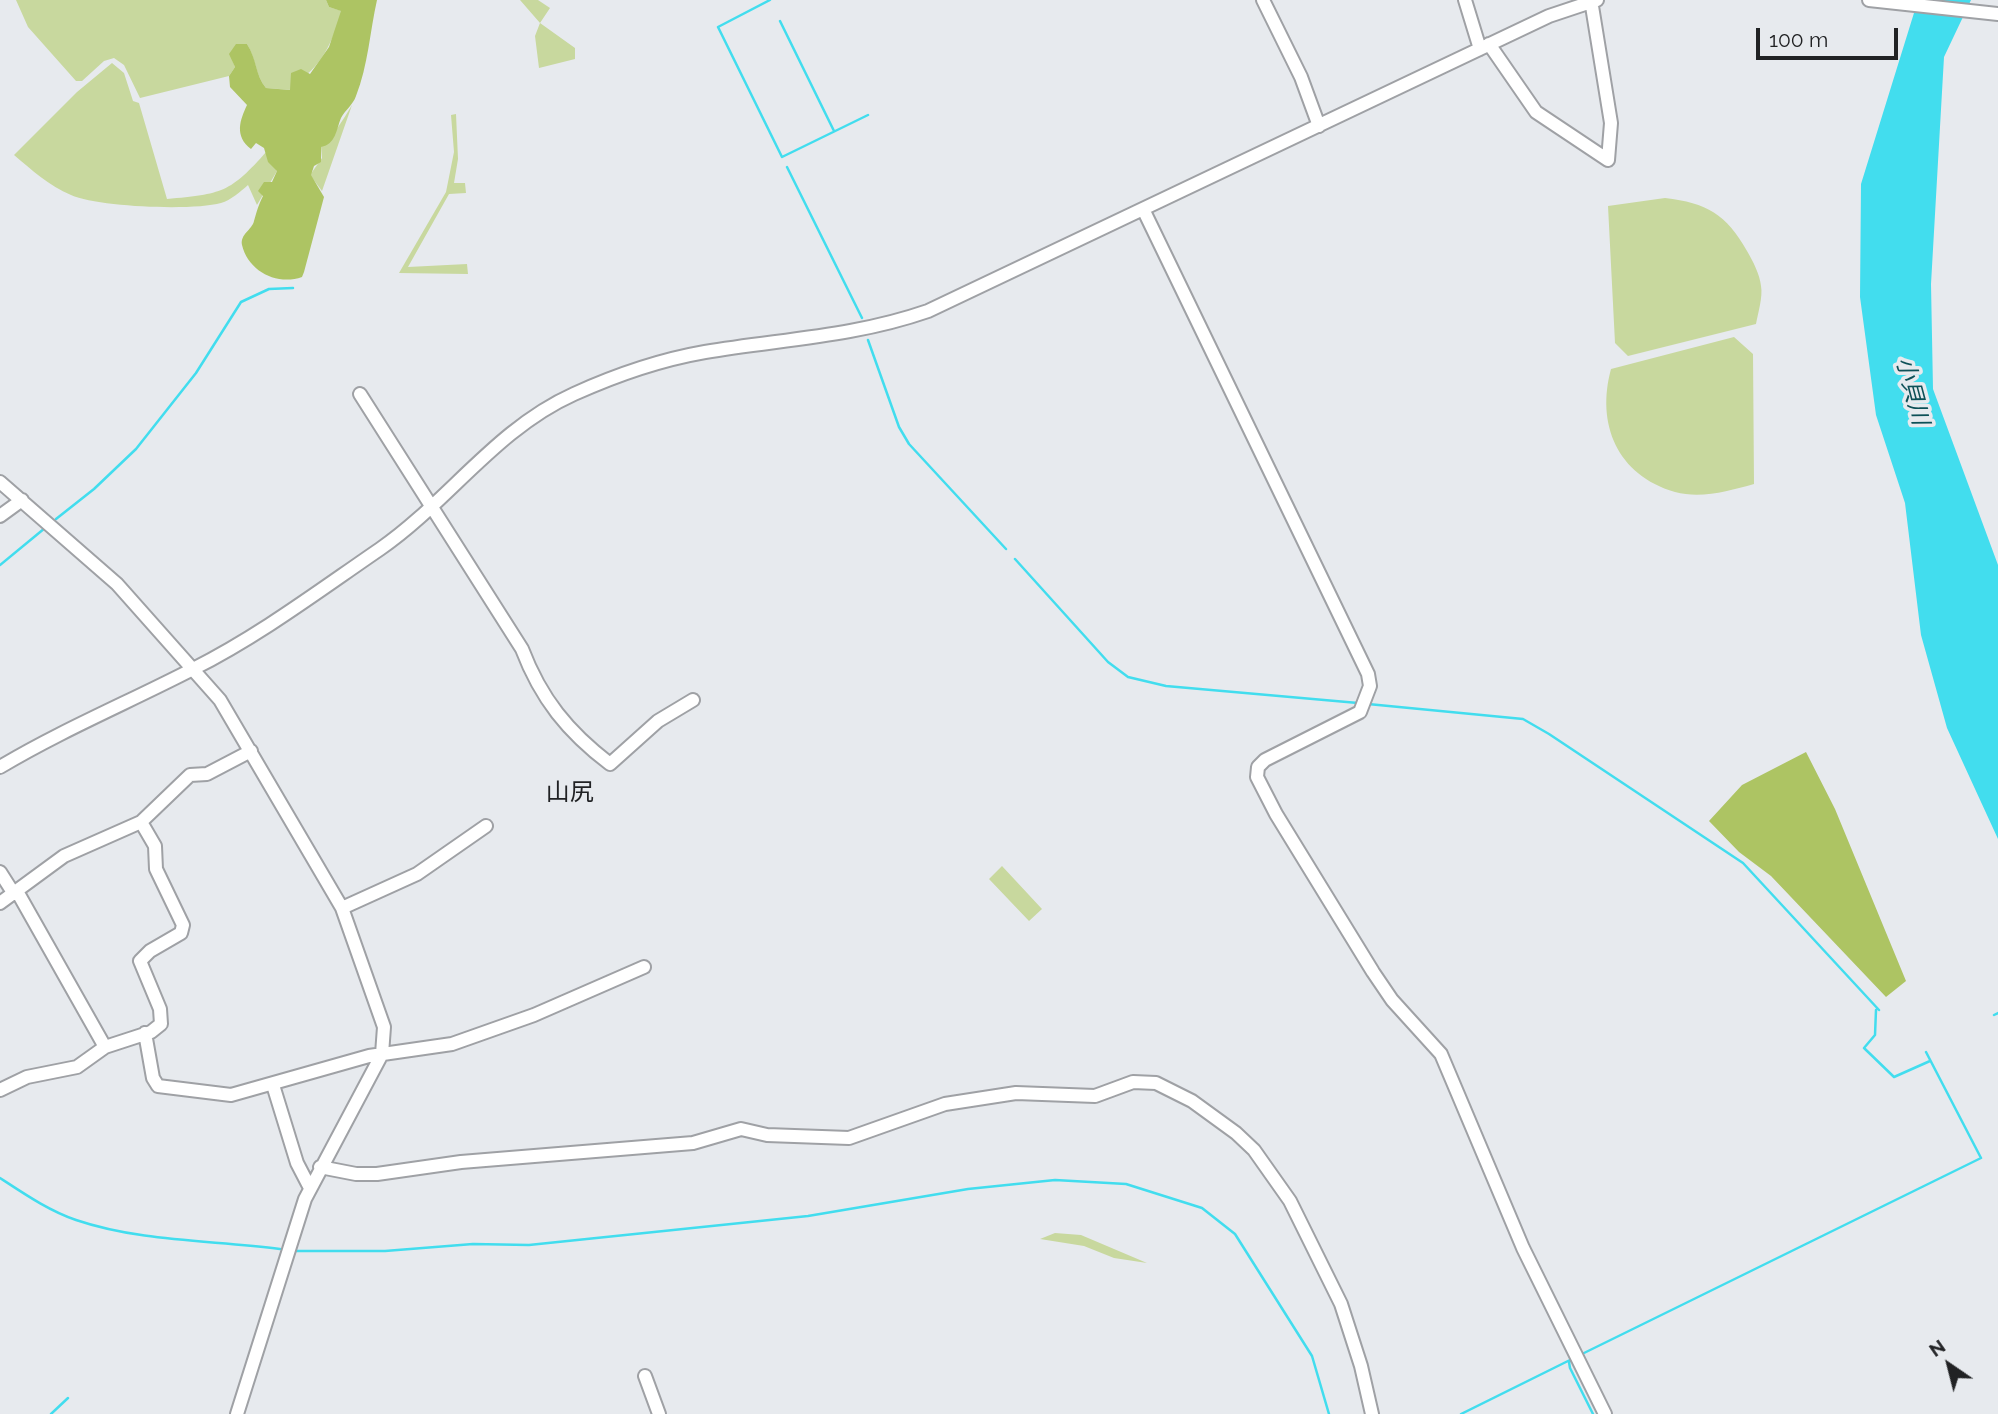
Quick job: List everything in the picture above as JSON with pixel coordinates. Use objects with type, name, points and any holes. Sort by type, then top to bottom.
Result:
[{"type":"street","points":[[1263,0],[1301,77],[1319,126]]},
{"type":"street","points":[[0,767],[42,742],[194,669],[383,547],[432,506],[483,456],[548,406],[604,381],[656,363],[704,352],[833,337],[904,320],[956,299],[1143,209],[1319,126],[1485,46],[1549,16],[1593,0],[1611,123],[1608,160],[1536,112],[1485,46],[1465,0]]},
{"type":"street","points":[[1868,0],[1998,15]]},
{"type":"street","points":[[1143,209],[1368,674],[1370,685],[1360,712],[1265,760],[1258,767],[1257,777],[1279,820],[1382,986],[1441,1054],[1523,1248],[1605,1414]]},
{"type":"street","points":[[360,394],[522,649],[533,680],[552,710],[581,742],[610,764],[658,720],[693,700]]},
{"type":"street","points":[[0,482],[117,584],[220,701],[342,908],[384,1027],[382,1054],[310,1188],[237,1414]]},
{"type":"street","points":[[0,516],[22,500]]},
{"type":"street","points":[[0,904],[64,856],[141,822],[184,778],[196,773],[207,774],[251,751]]},
{"type":"street","points":[[0,1090],[27,1077],[77,1067],[105,1047],[162,1024],[162,1015],[140,961],[183,930],[170,894],[156,869],[155,846],[141,822]]},
{"type":"street","points":[[342,908],[417,874],[486,826]]},
{"type":"street","points":[[0,872],[16,893],[105,1047]]},
{"type":"street","points":[[145,1033],[153,1078],[158,1086],[226,1095],[273,1085],[382,1054],[452,1044],[534,1014],[644,967]]},
{"type":"street","points":[[320,1167],[356,1174],[377,1174],[461,1162],[693,1143],[741,1129],[767,1135],[849,1138],[945,1104],[1027,1092],[1095,1096],[1133,1082],[1152,1082],[1176,1091],[1216,1116],[1254,1150],[1292,1203],[1341,1304],[1372,1414]]},
{"type":"street","points":[[273,1085],[297,1163],[310,1188]]},
{"type":"street","points":[[646,1376],[657,1413]]},
{"type":"green space","points":[[16,0],[326,0],[329,7],[342,11],[325,53],[303,78],[293,84],[291,90],[266,88],[247,44],[232,59],[235,67],[229,76],[140,98],[124,65],[114,58],[104,61],[82,81],[76,81],[28,27]]},
{"type":"green space","points":[[326,0],[377,0],[366,61],[356,96],[341,118],[333,140],[321,147],[321,162],[314,166],[311,175],[324,197],[304,272],[302,277],[292,279],[274,278],[250,262],[242,245],[263,196],[258,191],[264,182],[272,182],[277,171],[268,162],[264,148],[256,143],[251,149],[242,139],[240,128],[247,105],[230,87],[229,76],[235,67],[229,54],[236,44],[247,44],[266,88],[290,90],[291,73],[301,69],[310,74],[329,47],[341,11],[329,7]]},
{"type":"green space","points":[[520,0],[538,0],[550,8],[540,23]]},
{"type":"green space","points":[[540,23],[575,48],[575,59],[539,68],[535,36]]},
{"type":"green space","points":[[112,63],[124,73],[133,101],[139,103],[167,199],[224,189],[244,176],[267,151],[277,171],[257,205],[248,185],[221,203],[189,207],[145,207],[84,199],[55,187],[14,155],[77,92]]},
{"type":"green space","points":[[352,105],[322,191],[310,175],[322,158],[321,147],[335,132]]},
{"type":"green space","points":[[456,114],[458,159],[454,183],[465,183],[466,193],[449,194],[408,267],[467,264],[468,274],[399,273],[446,192],[454,152],[451,115]]},
{"type":"green space","points":[[1665,198],[1693,203],[1714,212],[1739,238],[1754,264],[1760,282],[1761,295],[1756,324],[1628,356],[1615,343],[1608,206]]},
{"type":"green space","points":[[1734,337],[1753,354],[1754,484],[1695,495],[1675,492],[1655,484],[1625,460],[1609,428],[1607,389],[1611,369]]},
{"type":"green space","points":[[1806,752],[1835,809],[1906,981],[1886,997],[1771,876],[1739,852],[1709,821],[1742,785]]},
{"type":"green space","points":[[1002,866],[1042,909],[1029,921],[989,879]]},
{"type":"green space","points":[[1055,1233],[1081,1235],[1147,1263],[1114,1258],[1084,1246],[1040,1239]]},
{"type":"water","name":"小貝川","points":[[1918,0],[1971,0],[1944,57],[1931,284],[1933,389],[1998,565],[1998,839],[1947,728],[1921,635],[1905,503],[1876,415],[1860,297],[1861,184]]},
{"type":"waterway","points":[[770,0],[718,27],[782,157],[868,115]]},
{"type":"waterway","points":[[780,21],[834,131]]},
{"type":"waterway","points":[[787,167],[862,318]]},
{"type":"waterway","points":[[56,519],[94,489],[136,449],[196,373],[241,302],[269,289],[293,288]]},
{"type":"waterway","points":[[868,340],[899,427],[909,444],[1006,549]]},
{"type":"waterway","points":[[0,565],[45,528]]},
{"type":"waterway","points":[[1015,559],[1108,662],[1128,677],[1166,686],[1358,703]]},
{"type":"waterway","points":[[1368,704],[1523,719],[1549,734],[1743,863],[1879,1010]]},
{"type":"waterway","points":[[1876,1010],[1875,1035],[1864,1048],[1894,1077],[1930,1061]]},
{"type":"waterway","points":[[1994,1015],[1998,1013]]},
{"type":"waterway","points":[[1582,1354],[1981,1158],[1926,1052]]},
{"type":"waterway","points":[[0,1178],[56,1212],[101,1227],[126,1233],[280,1249]]},
{"type":"waterway","points":[[295,1251],[385,1251],[473,1244],[529,1245],[808,1216],[968,1189],[1055,1180],[1126,1184],[1202,1208],[1235,1234],[1312,1356],[1329,1414]]},
{"type":"waterway","points":[[1573,1359],[1569,1362],[1570,1368],[1593,1414]]},
{"type":"waterway","points":[[1461,1414],[1570,1360]]},
{"type":"waterway","points":[[51,1414],[68,1398]]},
{"type":"district","name":"山尻","points":[[570,793]]}]
